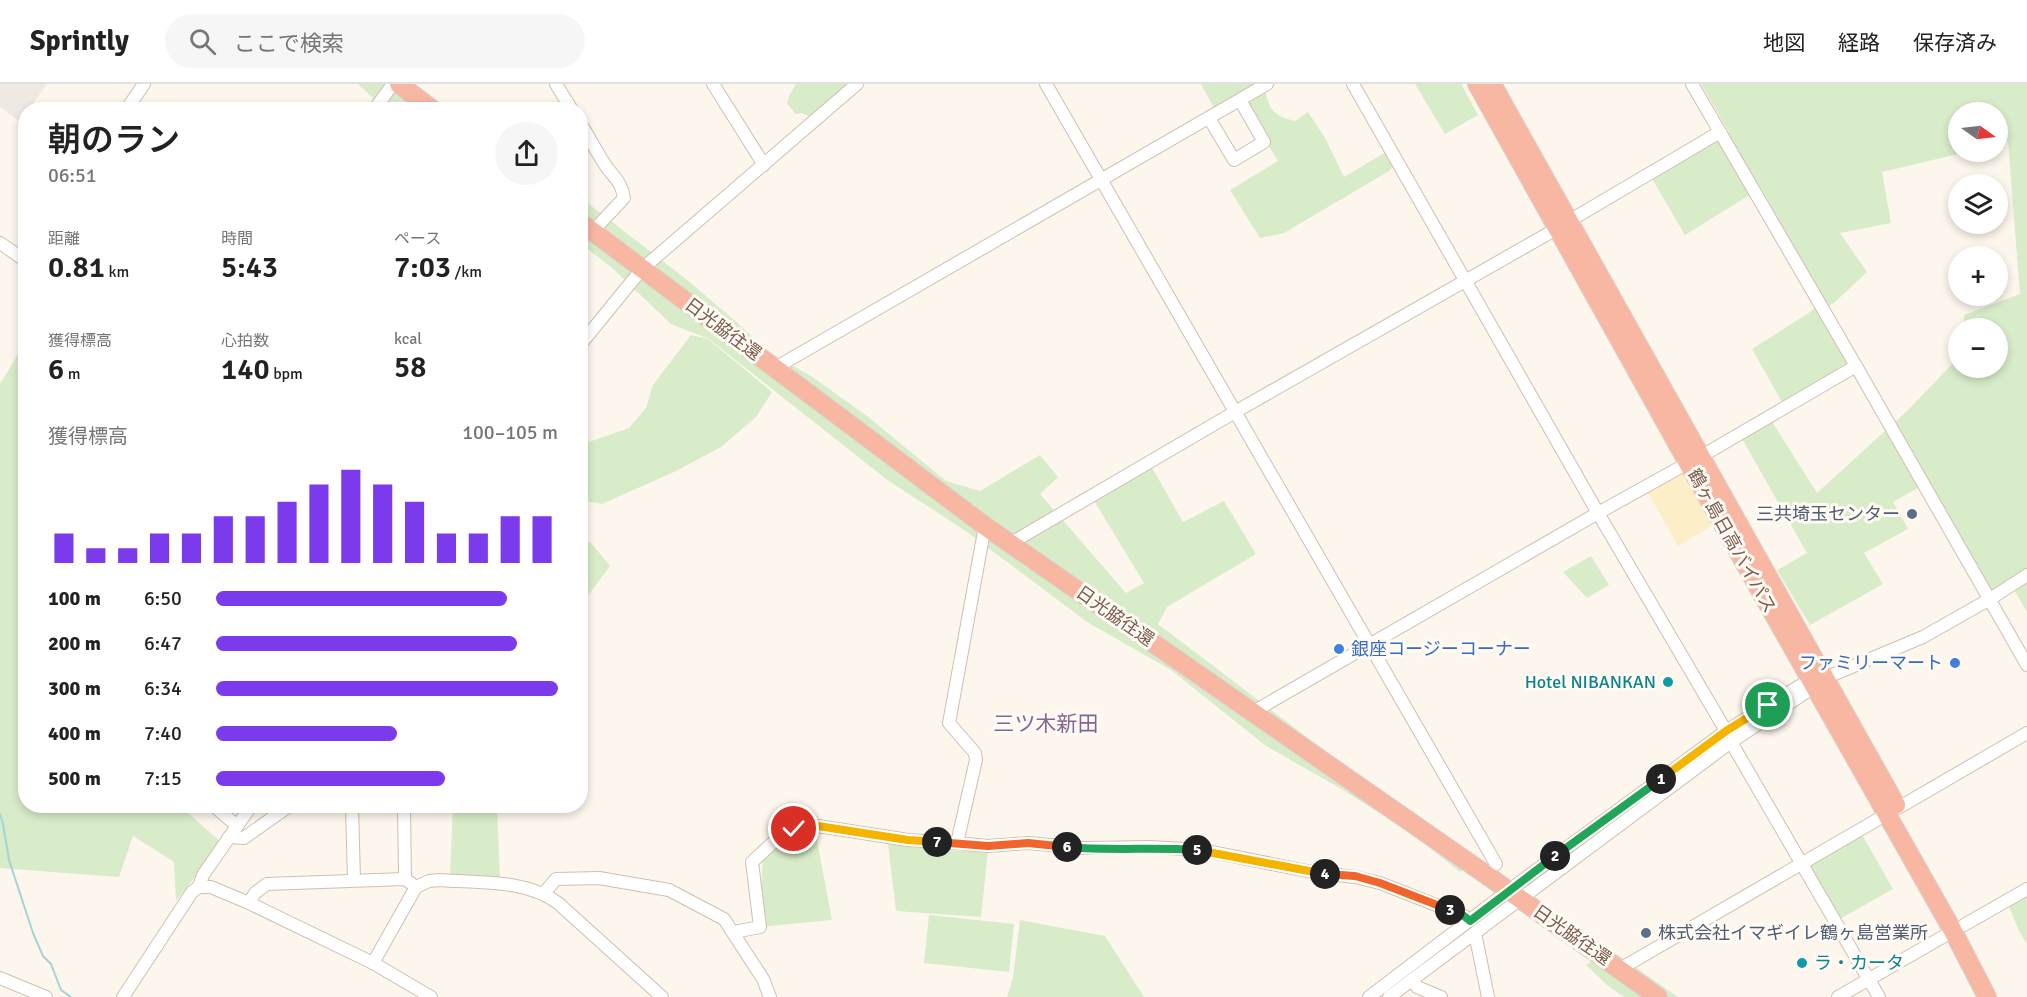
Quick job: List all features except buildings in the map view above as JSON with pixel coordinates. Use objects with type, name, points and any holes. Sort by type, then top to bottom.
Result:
[{"type":"highway","name":"鶴ヶ島日高バイパス","points":[[1477,84],[1563,225],[1818,682],[2000,997]]},
{"type":"highway","name":"鶴ヶ島日高バイパス","points":[[1492,84],[1563,225]]},
{"type":"highway","points":[[404,86],[423,102]]},
{"type":"highway","name":"日光脇往還","points":[[588,228],[986,526],[1658,997]]},
{"type":"highway","name":"鶴ヶ島日高バイパス","points":[[1959,928],[1987,997]]},
{"type":"street","points":[[132,102],[144,84]]},
{"type":"street","points":[[556,84],[567,102]]},
{"type":"street","points":[[714,84],[764,165]]},
{"type":"street","points":[[588,335],[642,269],[857,84]]},
{"type":"street","points":[[1046,84],[1496,864]]},
{"type":"street","points":[[775,368],[1267,84]]},
{"type":"street","points":[[1353,84],[1598,513],[1880,997]]},
{"type":"street","points":[[1692,84],[2027,665]]},
{"type":"street","points":[[384,102],[404,86]]},
{"type":"street","points":[[1209,117],[1234,160],[1264,142],[1240,100]]},
{"type":"street","points":[[1011,543],[1720,132]]},
{"type":"street","points":[[588,136],[617,178],[624,198],[588,226]]},
{"type":"street","points":[[0,243],[18,253]]},
{"type":"street","points":[[1253,712],[1856,366]]},
{"type":"street","points":[[957,843],[976,760],[975,753],[949,723],[986,526]]},
{"type":"street","points":[[1369,997],[1470,921],[1514,895],[1728,736],[1818,682],[1923,637],[2027,575]]},
{"type":"street","points":[[1620,969],[2027,733]]},
{"type":"street","points":[[222,813],[237,826]]},
{"type":"street","points":[[199,887],[203,875],[246,813]]},
{"type":"street","points":[[229,837],[244,838],[279,813]]},
{"type":"street","points":[[352,813],[354,880]]},
{"type":"street","points":[[404,813],[405,879]]},
{"type":"street","points":[[734,932],[760,927],[752,862],[781,835],[794,829],[818,826],[908,840],[988,846],[1028,843],[1084,848],[1150,847],[1202,850],[1312,872],[1355,876],[1464,916],[1470,921]]},
{"type":"street","points":[[544,893],[556,879],[579,878],[621,880],[669,890],[724,919],[763,979],[770,997]]},
{"type":"street","points":[[249,903],[255,893],[267,884],[405,879],[416,887]]},
{"type":"street","points":[[373,963],[416,887],[429,881],[439,880],[510,885],[544,893],[558,903],[662,997]]},
{"type":"street","points":[[123,997],[192,892],[199,887],[211,887],[249,903],[373,963],[431,997]]},
{"type":"street","points":[[1838,997],[2027,889]]},
{"type":"street","points":[[1389,997],[1475,933],[1514,895]]},
{"type":"street","points":[[1475,933],[1488,997]]},
{"type":"street","points":[[0,978],[45,997]]},
{"type":"street","points":[[1412,980],[1417,987],[1441,997]]},
{"type":"shaded area","points":[[0,84],[47,84],[34,102],[18,102],[18,120],[0,107]]},
{"type":"green space","points":[[358,84],[410,84],[434,102],[377,102]]},
{"type":"green space","points":[[796,84],[855,84],[810,117],[802,113],[796,114],[787,103]]},
{"type":"green space","points":[[1201,84],[1264,84],[1269,104],[1276,113],[1295,121],[1308,112],[1325,138],[1344,177],[1389,150],[1396,163],[1389,171],[1284,233],[1260,238],[1230,190],[1278,161],[1238,96],[1214,108]]},
{"type":"green space","points":[[1415,84],[1461,84],[1478,115],[1445,134]]},
{"type":"green space","points":[[1701,84],[2027,84],[2027,612],[2009,581],[1994,589],[1989,589],[1927,483],[1893,502],[1908,529],[1864,553],[1883,584],[1810,625],[1777,570],[1807,553],[1741,437],[1771,420],[1817,493],[1907,411],[1948,368],[1948,378],[2008,378],[2008,318],[1964,318],[1964,315],[1988,306],[2008,306],[2008,298],[2020,294],[2008,142],[2008,102],[1948,102],[1948,156],[1882,172],[1891,223],[1840,233],[1867,272],[1835,302],[1819,312],[1849,365],[1782,402],[1752,349],[1824,301],[1761,188],[1685,235],[1651,177],[1729,132]]},
{"type":"green space","points":[[588,203],[686,279],[748,332],[758,346],[811,376],[867,416],[946,481],[980,491],[1040,455],[1058,477],[1040,494],[1126,593],[1144,583],[1093,499],[1151,466],[1183,522],[1224,501],[1256,554],[1167,607],[1158,624],[1312,741],[1478,860],[1460,872],[1411,833],[1338,787],[1266,746],[1171,670],[1087,622],[967,532],[886,479],[709,339],[671,324],[611,267],[588,249]]},
{"type":"green space","points":[[691,335],[708,339],[772,392],[756,417],[721,447],[674,472],[602,504],[588,501],[588,441],[629,428],[646,408],[653,385]]},
{"type":"green space","points":[[18,354],[18,813],[188,813],[222,843],[176,901],[174,862],[133,836],[119,877],[0,868],[0,384]]},
{"type":"green space","points":[[588,541],[610,566],[588,596]]},
{"type":"green space","points":[[1591,556],[1609,585],[1587,598],[1563,572]]},
{"type":"green space","points":[[453,813],[497,813],[500,882],[450,876]]},
{"type":"green space","points":[[1861,833],[1893,889],[1838,920],[1806,864]]},
{"type":"green space","points":[[816,835],[832,920],[760,927],[763,852]]},
{"type":"green space","points":[[888,844],[940,850],[988,851],[981,917],[896,911]]},
{"type":"green space","points":[[2027,893],[2027,944],[2008,904]]},
{"type":"green space","points":[[929,915],[1014,924],[1009,972],[924,963]]},
{"type":"green space","points":[[1020,920],[1105,936],[1144,997],[1007,997],[1013,978]]},
{"type":"green space","points":[[1612,951],[1678,997],[1624,997],[1586,965]]},
{"type":"sand","points":[[1682,471],[1713,525],[1678,546],[1647,491]]},
{"type":"waterway","points":[[0,814],[9,860],[33,933],[43,956],[51,964],[61,990],[71,997]]},
{"type":"place","name":"三共埼玉センター","points":[[1912,514]]},
{"type":"place","name":"銀座コージーコーナー","points":[[1339,649]]},
{"type":"place","name":"ファミリーマート","points":[[1955,663]]},
{"type":"place","name":"Hotel NIBANKAN","points":[[1668,682]]},
{"type":"place","name":"株式会社イマギイレ鶴ヶ島営業所","points":[[1646,933]]},
{"type":"place","name":"ラ・カータ","points":[[1802,963]]},
{"type":"district","name":"三ツ木新田","points":[[1046,724]]},
{"type":"route","points":[[794,829],[818,826],[908,840],[988,846],[1028,843],[1084,848],[1150,847],[1202,850],[1312,872],[1355,876],[1380,883],[1464,916],[1470,921],[1726,731],[1768,705]]}]
